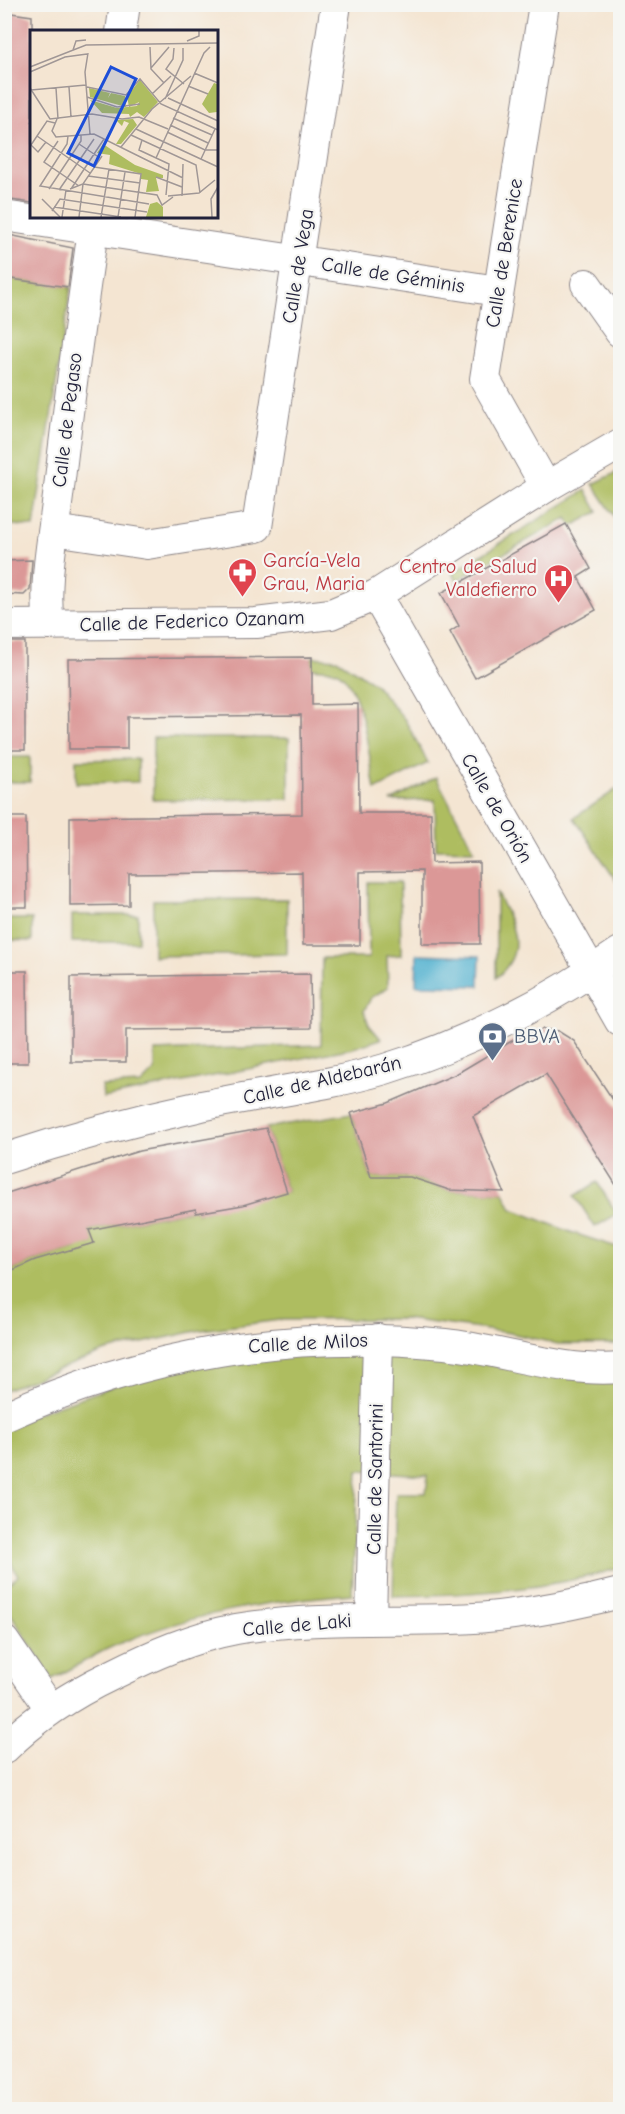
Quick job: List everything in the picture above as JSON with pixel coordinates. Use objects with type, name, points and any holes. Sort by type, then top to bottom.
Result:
[{"type":"street","points":[[121,30],[125,4]]},
{"type":"street","name":"Calle de Vega","points":[[67,532],[147,544],[257,527],[336,4]]},
{"type":"street","name":"Calle de Berenice","points":[[544,4],[485,379],[546,487]]},
{"type":"street","name":"Calle de Géminis","points":[[4,216],[94,223],[299,260],[498,291]]},
{"type":"street","name":"Calle de Pegaso","points":[[49,625],[46,604],[55,521],[81,305],[94,223]]},
{"type":"street","points":[[586,284],[621,332]]},
{"type":"street","name":"Calle de Federico Ozanam","points":[[4,625],[256,624],[331,614],[376,595],[546,487],[621,444]]},
{"type":"street","name":"Calle de Orión","points":[[376,595],[621,1021]]},
{"type":"street","name":"Calle de Aldebarán","points":[[4,1159],[133,1122],[384,1069],[462,1039],[591,972],[621,952]]},
{"type":"street","name":"Calle de Milos","points":[[4,1417],[102,1380],[178,1359],[261,1343],[378,1339],[482,1348],[584,1367],[621,1368]]},
{"type":"street","name":"Calle de Santorini","points":[[371,1619],[378,1339]]},
{"type":"street","name":"Calle de Laki","points":[[4,1749],[50,1708],[145,1659],[194,1640],[234,1629],[274,1623],[371,1619],[452,1619],[499,1615],[554,1608],[621,1593]]},
{"type":"street","points":[[4,1641],[50,1708]]},
{"type":"green space","points":[[5,278],[71,287],[34,527],[5,524]]},
{"type":"green space","points":[[620,471],[620,525],[593,484]]},
{"type":"green space","points":[[586,490],[598,512],[572,526],[567,518],[457,580],[452,573]]},
{"type":"green space","points":[[312,657],[337,659],[375,684],[405,720],[428,763],[375,790],[364,725],[353,691],[345,678],[336,671],[312,668]]},
{"type":"green space","points":[[153,738],[289,738],[289,799],[153,800]]},
{"type":"green space","points":[[5,757],[30,757],[30,782],[5,782]]},
{"type":"green space","points":[[138,759],[138,782],[76,783],[76,760]]},
{"type":"green space","points":[[436,777],[474,850],[436,849],[435,800],[391,801]]},
{"type":"green space","points":[[620,787],[620,884],[619,885],[574,818]]},
{"type":"green space","points":[[368,882],[400,882],[401,955],[387,956],[388,987],[371,998],[364,1011],[369,1025],[381,1039],[353,1048],[103,1098],[102,1086],[141,1084],[155,1070],[155,1051],[321,1045],[322,958],[369,958]]},
{"type":"green space","points":[[496,892],[512,926],[515,947],[506,968],[496,978]]},
{"type":"green space","points":[[287,899],[287,954],[153,956],[153,900]]},
{"type":"green space","points":[[72,915],[138,915],[138,942],[72,942]]},
{"type":"green space","points":[[5,919],[32,919],[32,941],[5,940]]},
{"type":"green space","points":[[351,1113],[371,1177],[410,1177],[449,1190],[504,1192],[512,1209],[573,1233],[620,1248],[620,1344],[558,1344],[510,1333],[405,1319],[280,1320],[201,1330],[106,1351],[5,1390],[4,1274],[35,1260],[93,1243],[89,1230],[196,1209],[197,1213],[287,1192],[266,1128]]},
{"type":"green space","points":[[597,1182],[617,1214],[595,1227],[575,1196]]},
{"type":"green space","points":[[352,1347],[620,1374],[620,1568],[564,1582],[508,1590],[393,1596],[396,1493],[426,1493],[428,1475],[358,1471],[352,1594],[257,1605],[195,1618],[105,1650],[52,1679],[5,1605],[5,1586],[18,1576],[10,1561],[5,1563],[5,1424],[172,1366]]},
{"type":"water","points":[[417,954],[480,956],[479,986],[416,985]]},
{"type":"building","points":[[4,12],[32,16],[32,30],[30,30],[30,203],[4,199]]},
{"type":"building","points":[[4,234],[73,248],[68,287],[4,278]]},
{"type":"building","name":"Centro de Salud Valdefierro","points":[[566,524],[591,569],[578,577],[596,610],[475,678],[450,632],[459,626],[441,593]]},
{"type":"building","points":[[32,560],[30,589],[24,595],[4,594],[4,561]]},
{"type":"building","points":[[4,642],[25,642],[25,750],[4,750]]},
{"type":"building","points":[[312,657],[312,705],[358,704],[359,813],[431,813],[432,863],[479,862],[480,944],[422,944],[422,871],[360,872],[360,945],[303,945],[302,872],[129,874],[129,905],[70,906],[70,817],[302,814],[301,715],[127,717],[127,749],[69,749],[68,659]]},
{"type":"building","points":[[4,817],[26,817],[27,907],[4,907]]},
{"type":"building","points":[[4,971],[27,971],[28,1063],[4,1063]]},
{"type":"building","points":[[310,974],[311,1028],[126,1030],[126,1062],[71,1062],[71,977]]},
{"type":"building","points":[[543,1029],[558,1031],[574,1041],[621,1112],[621,1193],[546,1074],[473,1116],[504,1192],[449,1190],[410,1177],[371,1177],[351,1113],[388,1103],[456,1074],[515,1039]]},
{"type":"building","points":[[266,1128],[287,1192],[243,1205],[196,1213],[196,1209],[89,1230],[94,1243],[35,1260],[4,1274],[4,1194],[139,1151]]},
{"type":"place","name":"García-Vela Grau, Maria","points":[[242,598]]},
{"type":"place","name":"Centro de Salud Valdefierro","points":[[558,604]]},
{"type":"place","name":"BBVA","points":[[493,1062]]}]
